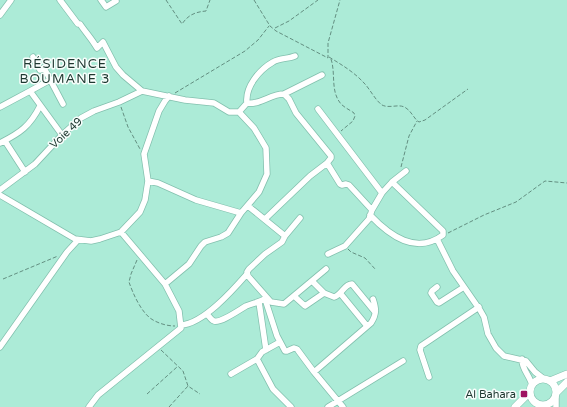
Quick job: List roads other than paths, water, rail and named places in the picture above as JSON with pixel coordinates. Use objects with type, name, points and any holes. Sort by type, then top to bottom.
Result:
[{"type":"main road","points":[[514,407],[537,380],[547,380],[567,374]]},
{"type":"main road","points":[[547,380],[554,384],[556,394]]},
{"type":"main road","points":[[531,388],[532,400],[539,406],[551,404],[556,394],[567,382]]},
{"type":"street","points":[[0,15],[11,0]]},
{"type":"street","points":[[60,0],[88,36],[91,37],[97,48],[104,42],[116,67],[142,91],[185,100],[214,103],[229,112],[239,112],[254,128],[266,148],[267,174],[259,192],[241,213],[228,233],[205,242],[189,264],[165,284]]},
{"type":"street","points":[[101,0],[106,7],[116,1]]},
{"type":"street","points":[[239,112],[247,103],[247,95],[250,87],[258,75],[273,62],[295,56]]},
{"type":"street","points":[[33,57],[40,70],[44,68],[63,104]]},
{"type":"street","points":[[247,103],[255,103],[270,96],[284,94],[322,75]]},
{"type":"street","points":[[0,108],[50,80]]},
{"type":"street","points":[[30,91],[62,135]]},
{"type":"street","name":"Voie 49","points":[[0,190],[35,164],[62,135],[86,114],[120,102],[142,91]]},
{"type":"street","points":[[265,219],[331,158],[331,156],[296,113],[289,99],[284,94]]},
{"type":"street","points":[[0,195],[78,240],[91,241],[121,232],[142,208],[148,181],[144,154],[159,111],[169,96]]},
{"type":"street","points":[[25,172],[3,142],[30,124],[40,106]]},
{"type":"street","points":[[318,109],[382,193]]},
{"type":"street","points":[[326,163],[340,184],[342,186],[346,184],[349,185],[388,232],[405,242],[424,243],[437,239],[443,235],[443,231],[392,182]]},
{"type":"street","points":[[328,254],[345,246],[369,219],[382,193],[392,182],[406,171]]},
{"type":"street","points":[[148,181],[158,183],[196,200],[241,213]]},
{"type":"street","points":[[248,206],[285,236]]},
{"type":"street","points":[[89,407],[98,395],[181,326],[207,314],[230,294],[248,274],[249,269],[265,254],[282,242],[300,218]]},
{"type":"street","points":[[121,232],[165,284],[178,310],[181,326]]},
{"type":"street","points":[[437,239],[453,271],[479,307],[484,317],[488,334],[496,348],[504,356],[526,360],[535,372],[547,380]]},
{"type":"street","points":[[0,347],[67,252],[78,240]]},
{"type":"street","points":[[207,314],[212,320],[217,321],[236,313],[248,305],[266,299],[274,303],[284,304],[326,269]]},
{"type":"street","points":[[248,274],[266,299],[280,342],[285,351],[294,348],[297,349],[343,407]]},
{"type":"street","points":[[312,281],[324,293],[334,297],[348,285],[354,285],[376,313]]},
{"type":"street","points":[[437,287],[431,293],[439,303],[464,287]]},
{"type":"street","points":[[294,296],[305,306],[324,293]]},
{"type":"street","points":[[340,293],[367,326]]},
{"type":"street","points":[[314,372],[373,320],[376,313],[372,299]]},
{"type":"street","points":[[259,302],[266,350]]},
{"type":"street","points":[[429,377],[420,350],[421,346],[479,307]]},
{"type":"street","points":[[232,374],[257,359],[262,352],[280,342]]},
{"type":"street","points":[[257,359],[273,389],[291,407]]},
{"type":"street","points":[[522,359],[522,363],[529,376],[531,388]]},
{"type":"street","points":[[328,407],[403,361]]},
{"type":"street","points":[[556,394],[556,407]]},
{"type":"place","name":"Al Bahara","points":[[524,394]]},
{"type":"district","name":"RÉSIDENCE BOUMANE 3","points":[[65,72]]}]
